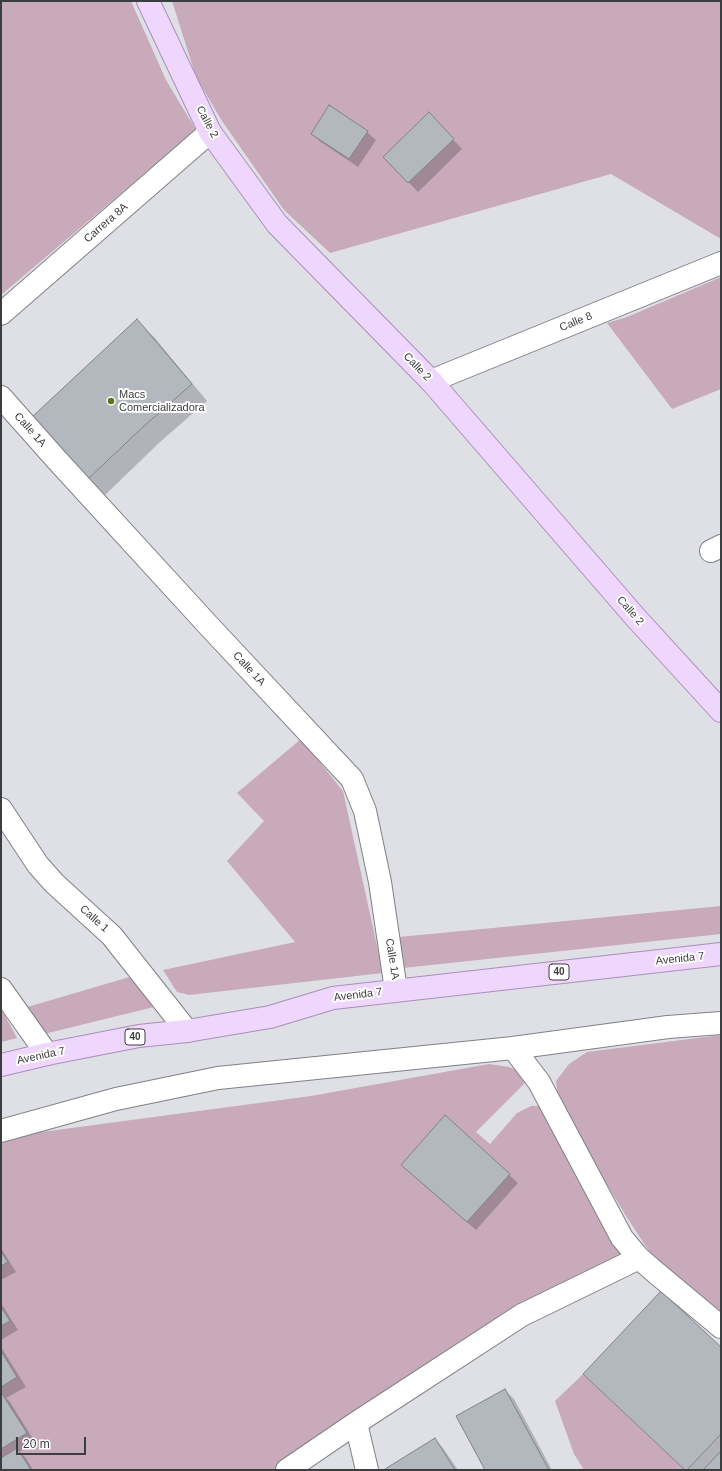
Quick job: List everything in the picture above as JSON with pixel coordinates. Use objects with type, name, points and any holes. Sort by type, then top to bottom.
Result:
[{"type":"main road","name":"Calle 2","points":[[148,1],[210,132],[277,224],[431,381],[636,618],[721,711]]},
{"type":"main road","name":"Avenida 7","points":[[1,1065],[47,1054],[139,1036],[187,1031],[270,1017],[333,998],[721,954]]},
{"type":"street","name":"Carrera 8A","points":[[1,314],[210,132]]},
{"type":"street","name":"Calle 8","points":[[431,381],[721,263]]},
{"type":"street","name":"Calle 1A","points":[[1,397],[208,625],[352,779],[365,811],[380,882],[396,990]]},
{"type":"street","name":"Calle 1","points":[[1,809],[38,865],[54,883],[112,936],[187,1031]]},
{"type":"street","points":[[1,989],[47,1054]]},
{"type":"street","points":[[1,1131],[116,1099],[218,1078],[513,1048],[668,1027],[721,1023]]},
{"type":"street","points":[[513,1048],[539,1082],[622,1238],[639,1258],[721,1327]]},
{"type":"street","points":[[287,1470],[356,1423],[522,1315],[639,1258]]},
{"type":"street","points":[[356,1423],[367,1470]]},
{"type":"shaded area","points":[[1,1],[131,1],[166,80],[196,130],[1,295]]},
{"type":"shaded area","points":[[172,1],[721,1],[721,239],[611,174],[330,253],[284,210],[222,121],[196,77]]},
{"type":"shaded area","points":[[721,277],[721,389],[672,409],[607,323],[627,317]]},
{"type":"shaded area","points":[[301,739],[343,791],[383,973],[189,995],[177,992],[163,970],[295,942],[227,861],[264,821],[237,793]]},
{"type":"shaded area","points":[[721,906],[721,934],[403,968],[399,937]]},
{"type":"shaded area","points":[[133,976],[154,1007],[40,1035],[24,1008]]},
{"type":"shaded area","points":[[1,1008],[17,1038],[1,1042]]},
{"type":"shaded area","points":[[721,1035],[721,1319],[649,1251],[580,1140],[558,1097],[556,1081],[569,1064],[587,1052]]},
{"type":"shaded area","points":[[489,1064],[509,1067],[519,1071],[526,1081],[476,1132],[490,1144],[517,1113],[531,1106],[543,1106],[628,1256],[316,1439],[273,1470],[1,1470],[1,1143],[34,1133],[311,1096]]},
{"type":"shaded area","points":[[583,1374],[685,1470],[584,1470],[574,1454],[555,1401]]},
{"type":"building","points":[[329,105],[368,131],[349,159],[311,134]]},
{"type":"building","points":[[429,112],[454,139],[408,183],[383,157]]},
{"type":"building","name":"Macs Comercializadora","points":[[137,319],[192,384],[144,426],[88,479],[32,417]]},
{"type":"building","points":[[445,1115],[510,1174],[467,1222],[401,1165]]},
{"type":"building","points":[[1,1252],[8,1262],[1,1266]]},
{"type":"building","points":[[661,1291],[721,1347],[721,1434],[687,1470],[685,1470],[583,1374]]},
{"type":"building","points":[[1,1307],[10,1321],[1,1326]]},
{"type":"building","points":[[1,1351],[17,1377],[1,1387]]},
{"type":"building","points":[[505,1389],[549,1470],[485,1470],[456,1416]]},
{"type":"building","points":[[1,1392],[27,1433],[1,1449]]},
{"type":"building","points":[[435,1438],[455,1470],[385,1469]]},
{"type":"building","points":[[17,1448],[31,1470],[1,1470],[1,1458]]},
{"type":"building","points":[[721,1451],[721,1470],[703,1470]]},
{"type":"place","name":"Macs Comercializadora","points":[[111,401]]}]
